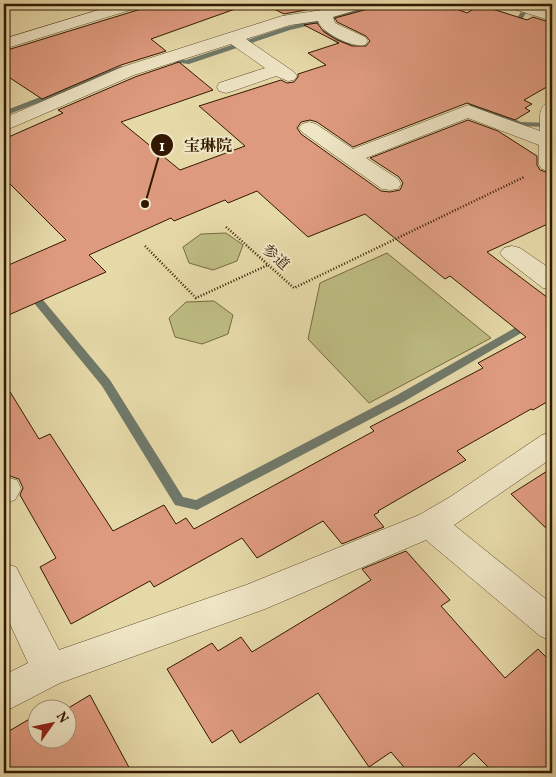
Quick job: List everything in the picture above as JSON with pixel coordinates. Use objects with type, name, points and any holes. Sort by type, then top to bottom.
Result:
[{"type":"street","points":[[4,44],[134,4]]},
{"type":"street","points":[[4,125],[128,72],[177,56],[240,42],[288,20],[326,20],[361,4]]},
{"type":"street","points":[[513,4],[552,16]]},
{"type":"street","points":[[326,20],[359,41]]},
{"type":"street","points":[[226,87],[284,73],[240,42]]},
{"type":"street","points":[[351,158],[468,111],[550,124],[551,166]]},
{"type":"street","points":[[309,128],[390,184]]},
{"type":"street","points":[[512,253],[552,282]]},
{"type":"street","points":[[4,694],[50,670],[253,598],[430,524],[461,506],[552,443]]},
{"type":"street","points":[[430,524],[552,625]]},
{"type":"street","points":[[4,577],[50,670]]},
{"type":"path","name":"参道","points":[[226,227],[294,288],[314,276],[551,166]]},
{"type":"path","points":[[145,246],[196,298],[268,265]]},
{"type":"shaded area","points":[[226,233],[243,245],[237,261],[213,270],[189,263],[183,247],[201,234]]},
{"type":"shaded area","points":[[387,253],[491,338],[369,403],[308,339],[320,283]]},
{"type":"shaded area","points":[[214,301],[233,315],[228,334],[202,344],[175,337],[169,318],[186,302]]},
{"type":"building","points":[[149,4],[237,4],[238,8],[151,39],[166,51],[121,65],[42,99],[4,74],[4,51],[141,9]]},
{"type":"building","points":[[264,4],[339,4],[284,14]]},
{"type":"building","points":[[371,4],[444,4],[467,13],[480,5],[527,20],[533,17],[552,23],[552,84],[524,100],[532,104],[525,108],[530,111],[515,120],[467,103],[353,147],[317,122],[310,120],[301,122],[297,128],[301,134],[381,191],[400,190],[403,183],[399,177],[370,158],[468,120],[498,131],[537,156],[537,165],[540,170],[552,174],[552,222],[487,252],[552,301],[552,399],[457,451],[466,460],[378,511],[374,515],[384,527],[342,544],[323,521],[257,558],[242,538],[154,587],[150,581],[71,624],[40,567],[56,558],[20,495],[23,488],[19,479],[10,476],[4,466],[4,382],[39,439],[50,434],[113,531],[164,505],[176,524],[186,518],[194,529],[374,431],[370,427],[483,368],[478,363],[526,337],[450,276],[445,279],[365,214],[308,237],[257,191],[228,203],[225,200],[174,221],[171,218],[89,255],[106,272],[4,317],[4,267],[66,240],[4,178],[4,139],[63,113],[58,110],[135,77],[179,62],[213,90],[121,122],[180,170],[245,146],[199,106],[281,80],[287,83],[294,82],[298,74],[326,65],[308,53],[339,43],[304,25],[317,23],[324,32],[337,40],[352,46],[366,46],[370,41],[366,36],[337,22],[335,18],[368,9]]},
{"type":"building","points":[[552,468],[552,534],[511,494]]},
{"type":"building","points":[[406,551],[450,600],[441,606],[505,678],[538,649],[552,663],[552,773],[494,773],[474,753],[452,773],[409,773],[391,752],[369,767],[318,693],[240,743],[232,730],[212,743],[167,669],[212,643],[218,651],[241,637],[252,652],[371,580],[362,569]]},
{"type":"building","points":[[90,695],[132,773],[4,773],[4,734],[28,720],[28,750],[78,750],[78,702]]},
{"type":"waterway","points":[[163,59],[186,62],[288,28],[335,18],[377,4]]},
{"type":"waterway","points":[[512,30],[523,13]]},
{"type":"waterway","points":[[320,30],[351,48]]},
{"type":"waterway","points":[[4,114],[124,68]]},
{"type":"waterway","points":[[472,104],[520,124],[552,125]]},
{"type":"waterway","points":[[4,275],[9,283],[29,290],[106,383],[179,501],[197,505],[401,398],[552,311]]},
{"type":"place","name":"宝琳院","points":[[145,204]]}]
